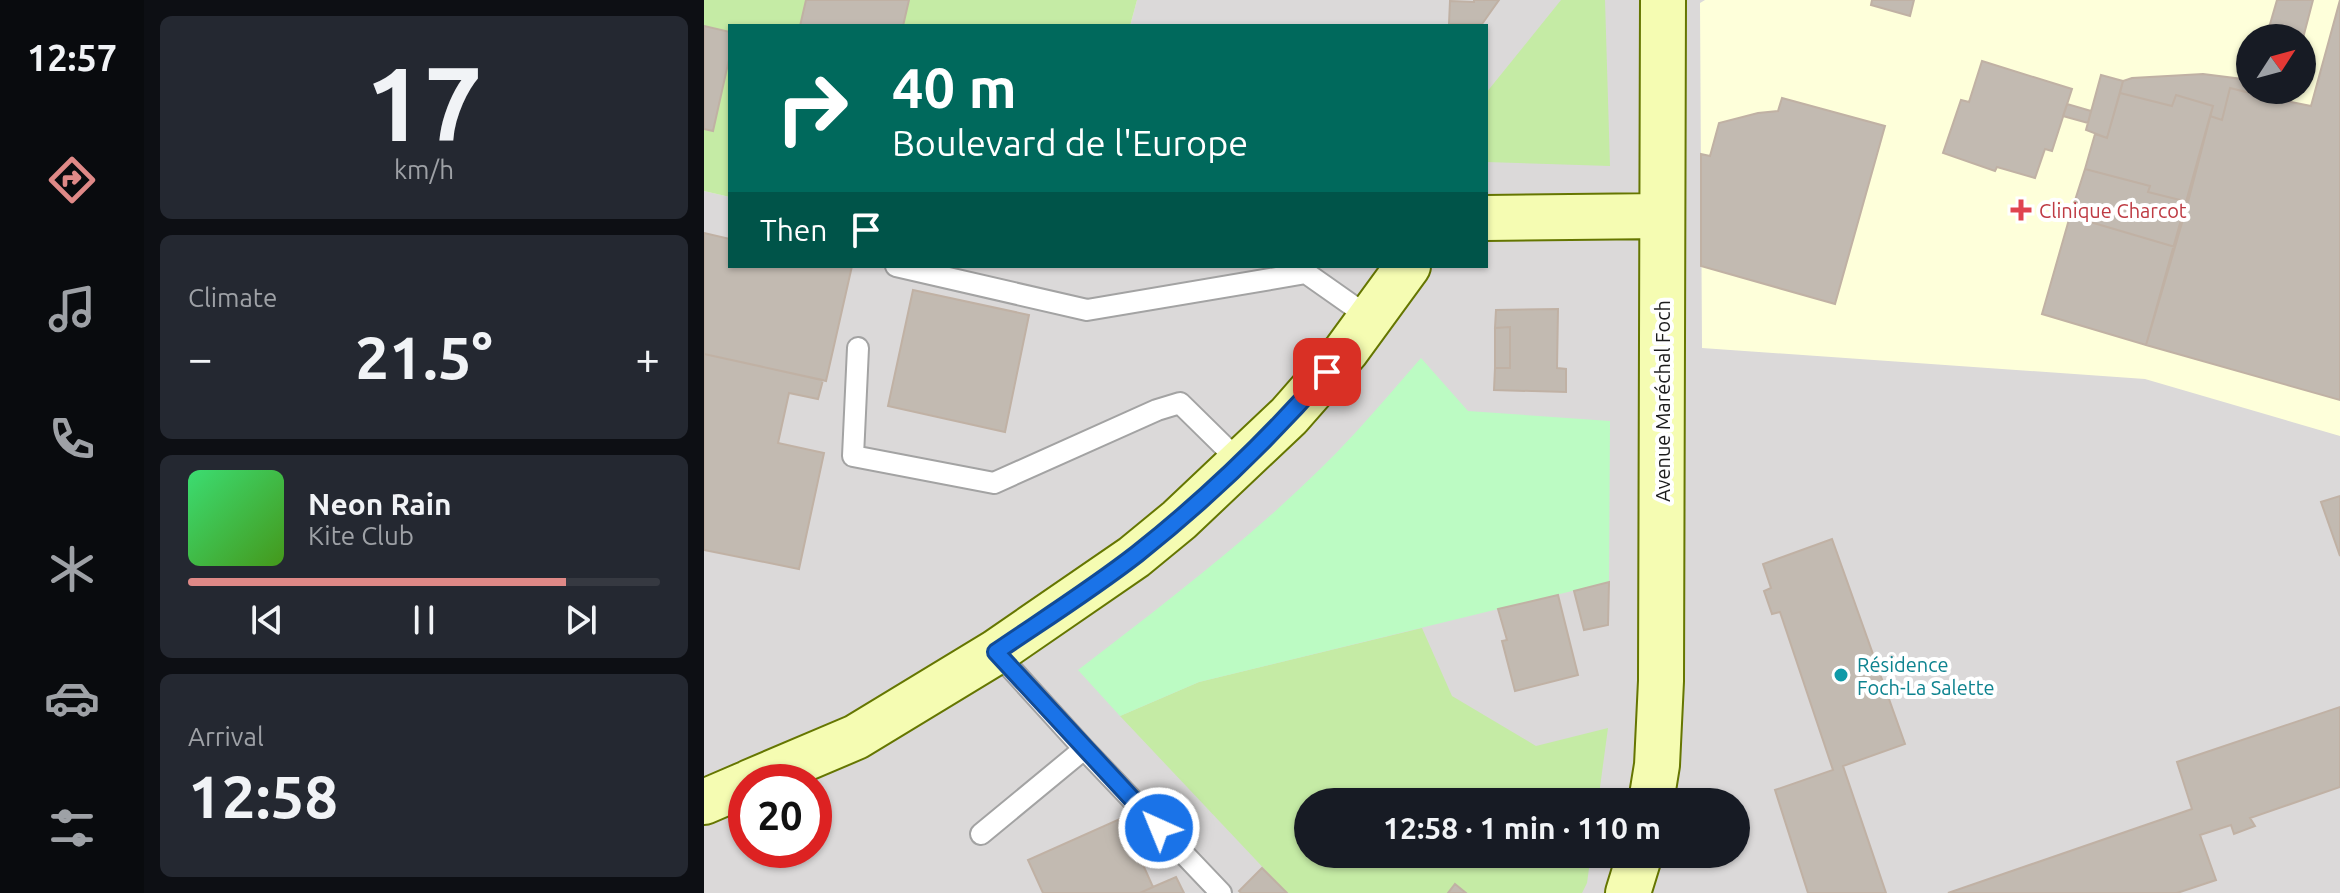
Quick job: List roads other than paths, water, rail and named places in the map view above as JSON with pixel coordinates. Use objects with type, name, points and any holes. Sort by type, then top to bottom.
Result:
[{"type":"street","name":"Avenue Maréchal Foch","points":[[1653,788],[1661,681],[1663,0]]},
{"type":"street","points":[[1488,218],[1662,216]]},
{"type":"street","points":[[793,764],[856,737],[996,652],[1134,557],[1179,520],[1289,416],[1346,351],[1407,268]]},
{"type":"street","points":[[704,802],[728,792]]},
{"type":"street","points":[[1628,893],[1636,868]]},
{"type":"lane","points":[[905,268],[1087,310],[1306,273],[1370,318]]},
{"type":"lane","points":[[858,348],[853,456],[994,483],[1157,410],[1180,403],[1240,462]]},
{"type":"lane","points":[[996,652],[1221,893]]},
{"type":"lane","points":[[981,834],[1084,749]]},
{"type":"place","name":"Clinique Charcot","points":[[2021,210]]},
{"type":"place","name":"Résidence Foch-La Salette","points":[[1841,675]]}]
